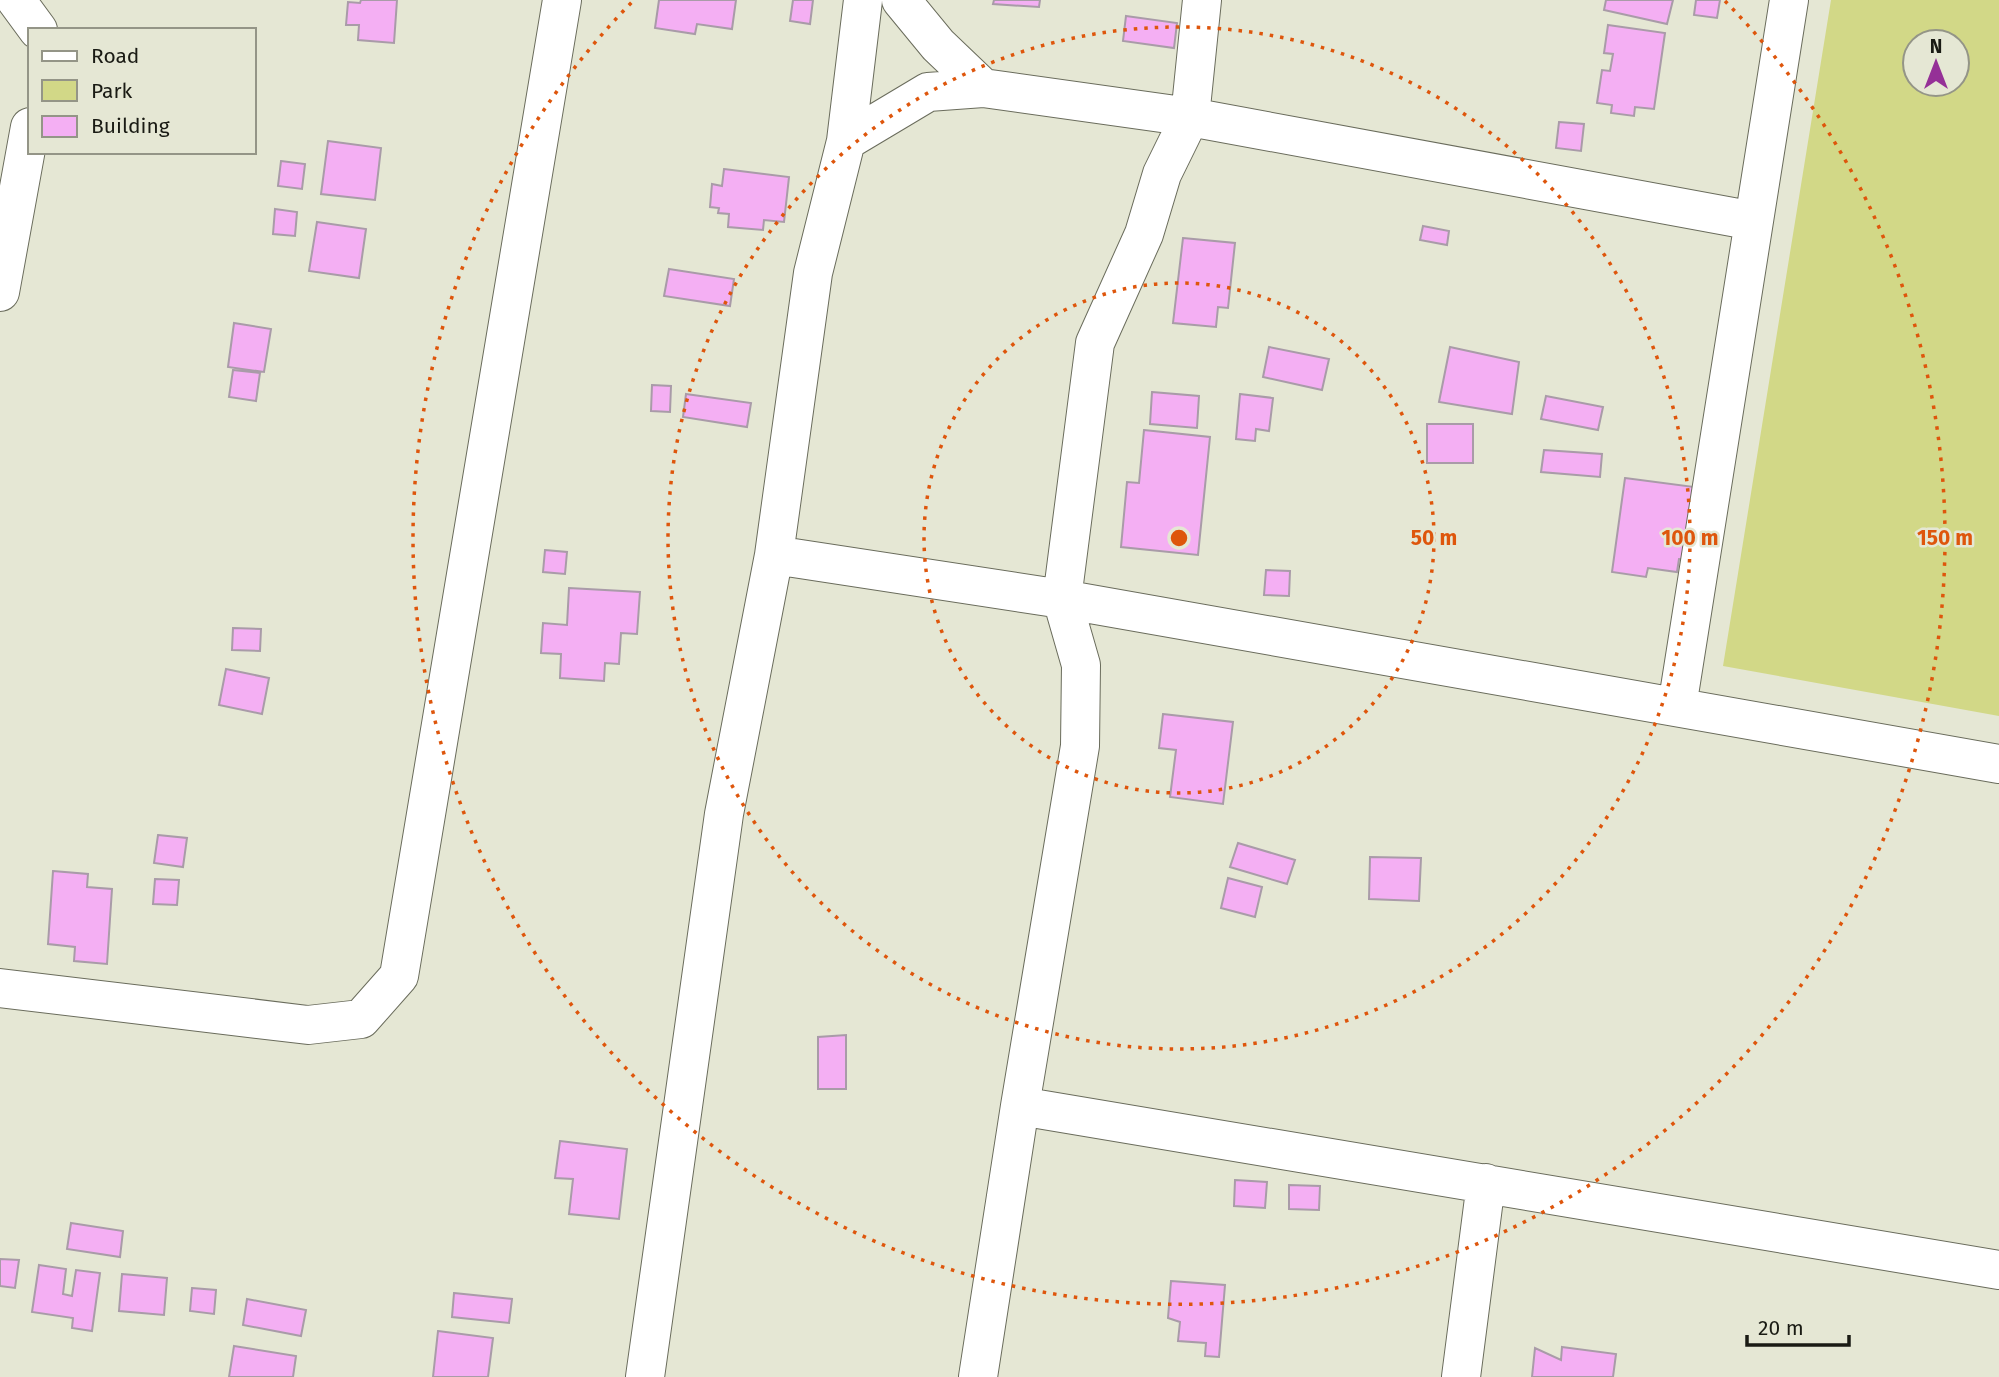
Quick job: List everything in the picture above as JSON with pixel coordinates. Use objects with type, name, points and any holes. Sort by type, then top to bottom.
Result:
[{"type":"street","points":[[16,0],[37,28]]},
{"type":"street","points":[[47,28],[52,0]]},
{"type":"street","points":[[0,988],[308,1025],[361,1019],[399,976],[562,0]]},
{"type":"street","points":[[645,1377],[724,814],[774,555],[813,273],[846,141],[863,0]]},
{"type":"street","points":[[901,0],[938,45],[984,88]]},
{"type":"street","points":[[978,1377],[1080,746],[1081,666],[1062,599],[1095,343],[1144,234],[1162,174],[1190,117],[1202,0]]},
{"type":"street","points":[[1677,707],[1789,0]]},
{"type":"street","points":[[846,141],[928,92],[984,88],[1190,117],[1754,221]]},
{"type":"street","points":[[0,292],[28,138]]},
{"type":"street","points":[[774,555],[1062,599],[1999,764]]},
{"type":"street","points":[[1020,1106],[1999,1270]]},
{"type":"street","points":[[1461,1377],[1486,1183]]},
{"type":"green space","points":[[1831,0],[1999,0],[1999,716],[1723,666]]},
{"type":"building","points":[[361,0],[397,0],[394,43],[358,40],[359,25],[346,25],[348,2],[360,3]]},
{"type":"building","points":[[659,0],[736,0],[732,29],[697,24],[695,34],[655,28]]},
{"type":"building","points":[[793,0],[813,0],[810,24],[790,21]]},
{"type":"building","points":[[994,0],[1040,0],[1039,7],[993,4]]},
{"type":"building","points":[[1606,0],[1673,0],[1667,24],[1604,10]]},
{"type":"building","points":[[1696,0],[1720,0],[1717,18],[1694,15]]},
{"type":"building","points":[[1126,16],[1177,23],[1174,48],[1123,41]]},
{"type":"building","points":[[1608,25],[1665,33],[1654,109],[1635,107],[1634,116],[1611,113],[1612,105],[1597,103],[1602,70],[1610,71],[1613,54],[1604,53]]},
{"type":"building","points":[[1559,122],[1584,124],[1581,151],[1556,148]]},
{"type":"building","points":[[328,141],[381,148],[375,200],[321,194]]},
{"type":"building","points":[[281,161],[305,164],[302,189],[278,186]]},
{"type":"building","points":[[724,169],[789,177],[784,222],[764,220],[763,230],[728,227],[729,214],[718,213],[719,208],[710,207],[712,184],[722,186]]},
{"type":"building","points":[[275,209],[297,212],[295,236],[273,234]]},
{"type":"building","points":[[317,222],[366,229],[359,278],[309,271]]},
{"type":"building","points":[[1423,226],[1449,231],[1447,245],[1420,240]]},
{"type":"building","points":[[1183,238],[1235,243],[1228,308],[1218,307],[1216,327],[1173,323]]},
{"type":"building","points":[[669,269],[734,279],[730,306],[664,296]]},
{"type":"building","points":[[234,323],[271,329],[264,372],[228,367]]},
{"type":"building","points":[[1269,347],[1329,359],[1322,390],[1263,377]]},
{"type":"building","points":[[1450,347],[1519,362],[1512,414],[1439,402]]},
{"type":"building","points":[[233,370],[260,373],[256,401],[229,397]]},
{"type":"building","points":[[652,385],[671,386],[670,412],[651,411]]},
{"type":"building","points":[[1152,392],[1199,396],[1197,428],[1150,424]]},
{"type":"building","points":[[686,394],[751,403],[747,427],[683,417]]},
{"type":"building","points":[[1240,394],[1273,398],[1269,431],[1256,429],[1255,441],[1236,439]]},
{"type":"building","points":[[1546,396],[1603,407],[1598,430],[1541,419]]},
{"type":"building","points":[[1427,424],[1473,424],[1473,463],[1427,463]]},
{"type":"building","points":[[1144,430],[1210,437],[1198,555],[1121,547],[1127,482],[1139,483]]},
{"type":"building","points":[[1544,450],[1602,454],[1600,477],[1541,472]]},
{"type":"building","points":[[1625,478],[1702,488],[1693,560],[1679,559],[1677,572],[1648,568],[1646,577],[1612,572]]},
{"type":"building","points":[[545,550],[567,552],[565,574],[543,572]]},
{"type":"building","points":[[1266,570],[1290,571],[1289,596],[1264,595]]},
{"type":"building","points":[[569,588],[640,592],[637,634],[621,633],[619,664],[605,663],[604,681],[560,678],[561,654],[541,653],[543,623],[567,625]]},
{"type":"building","points":[[233,628],[261,629],[260,651],[232,650]]},
{"type":"building","points":[[226,669],[269,678],[262,714],[219,705]]},
{"type":"building","points":[[1163,714],[1233,722],[1223,804],[1170,797],[1176,750],[1159,748]]},
{"type":"building","points":[[158,835],[187,838],[183,867],[154,863]]},
{"type":"building","points":[[1238,843],[1295,860],[1287,884],[1230,867]]},
{"type":"building","points":[[1370,857],[1421,858],[1419,901],[1369,899]]},
{"type":"building","points":[[53,871],[88,874],[87,887],[112,889],[107,964],[74,961],[75,947],[48,944]]},
{"type":"building","points":[[1228,878],[1262,887],[1255,917],[1221,908]]},
{"type":"building","points":[[155,879],[179,880],[177,905],[153,904]]},
{"type":"building","points":[[846,1035],[846,1089],[818,1089],[818,1037]]},
{"type":"building","points":[[560,1141],[627,1149],[619,1219],[569,1214],[573,1179],[555,1178]]},
{"type":"building","points":[[1235,1180],[1267,1182],[1265,1208],[1234,1206]]},
{"type":"building","points":[[1289,1185],[1320,1186],[1319,1210],[1289,1209]]},
{"type":"building","points":[[71,1223],[123,1231],[120,1257],[67,1249]]},
{"type":"building","points":[[0,1259],[19,1260],[15,1288],[0,1286]]},
{"type":"building","points":[[39,1265],[66,1269],[63,1294],[72,1296],[76,1270],[100,1273],[92,1331],[72,1328],[73,1318],[32,1312]]},
{"type":"building","points":[[122,1274],[167,1278],[164,1315],[119,1311]]},
{"type":"building","points":[[1171,1281],[1225,1285],[1219,1357],[1205,1356],[1206,1343],[1178,1341],[1180,1322],[1168,1318]]},
{"type":"building","points":[[192,1288],[216,1290],[214,1314],[190,1311]]},
{"type":"building","points":[[454,1293],[512,1299],[509,1323],[452,1317]]},
{"type":"building","points":[[247,1299],[306,1310],[301,1336],[243,1325]]},
{"type":"building","points":[[438,1331],[493,1338],[488,1377],[433,1377]]},
{"type":"building","points":[[234,1346],[296,1356],[293,1377],[229,1377]]},
{"type":"building","points":[[1562,1347],[1616,1354],[1613,1377],[1532,1377],[1535,1348],[1561,1360]]}]
